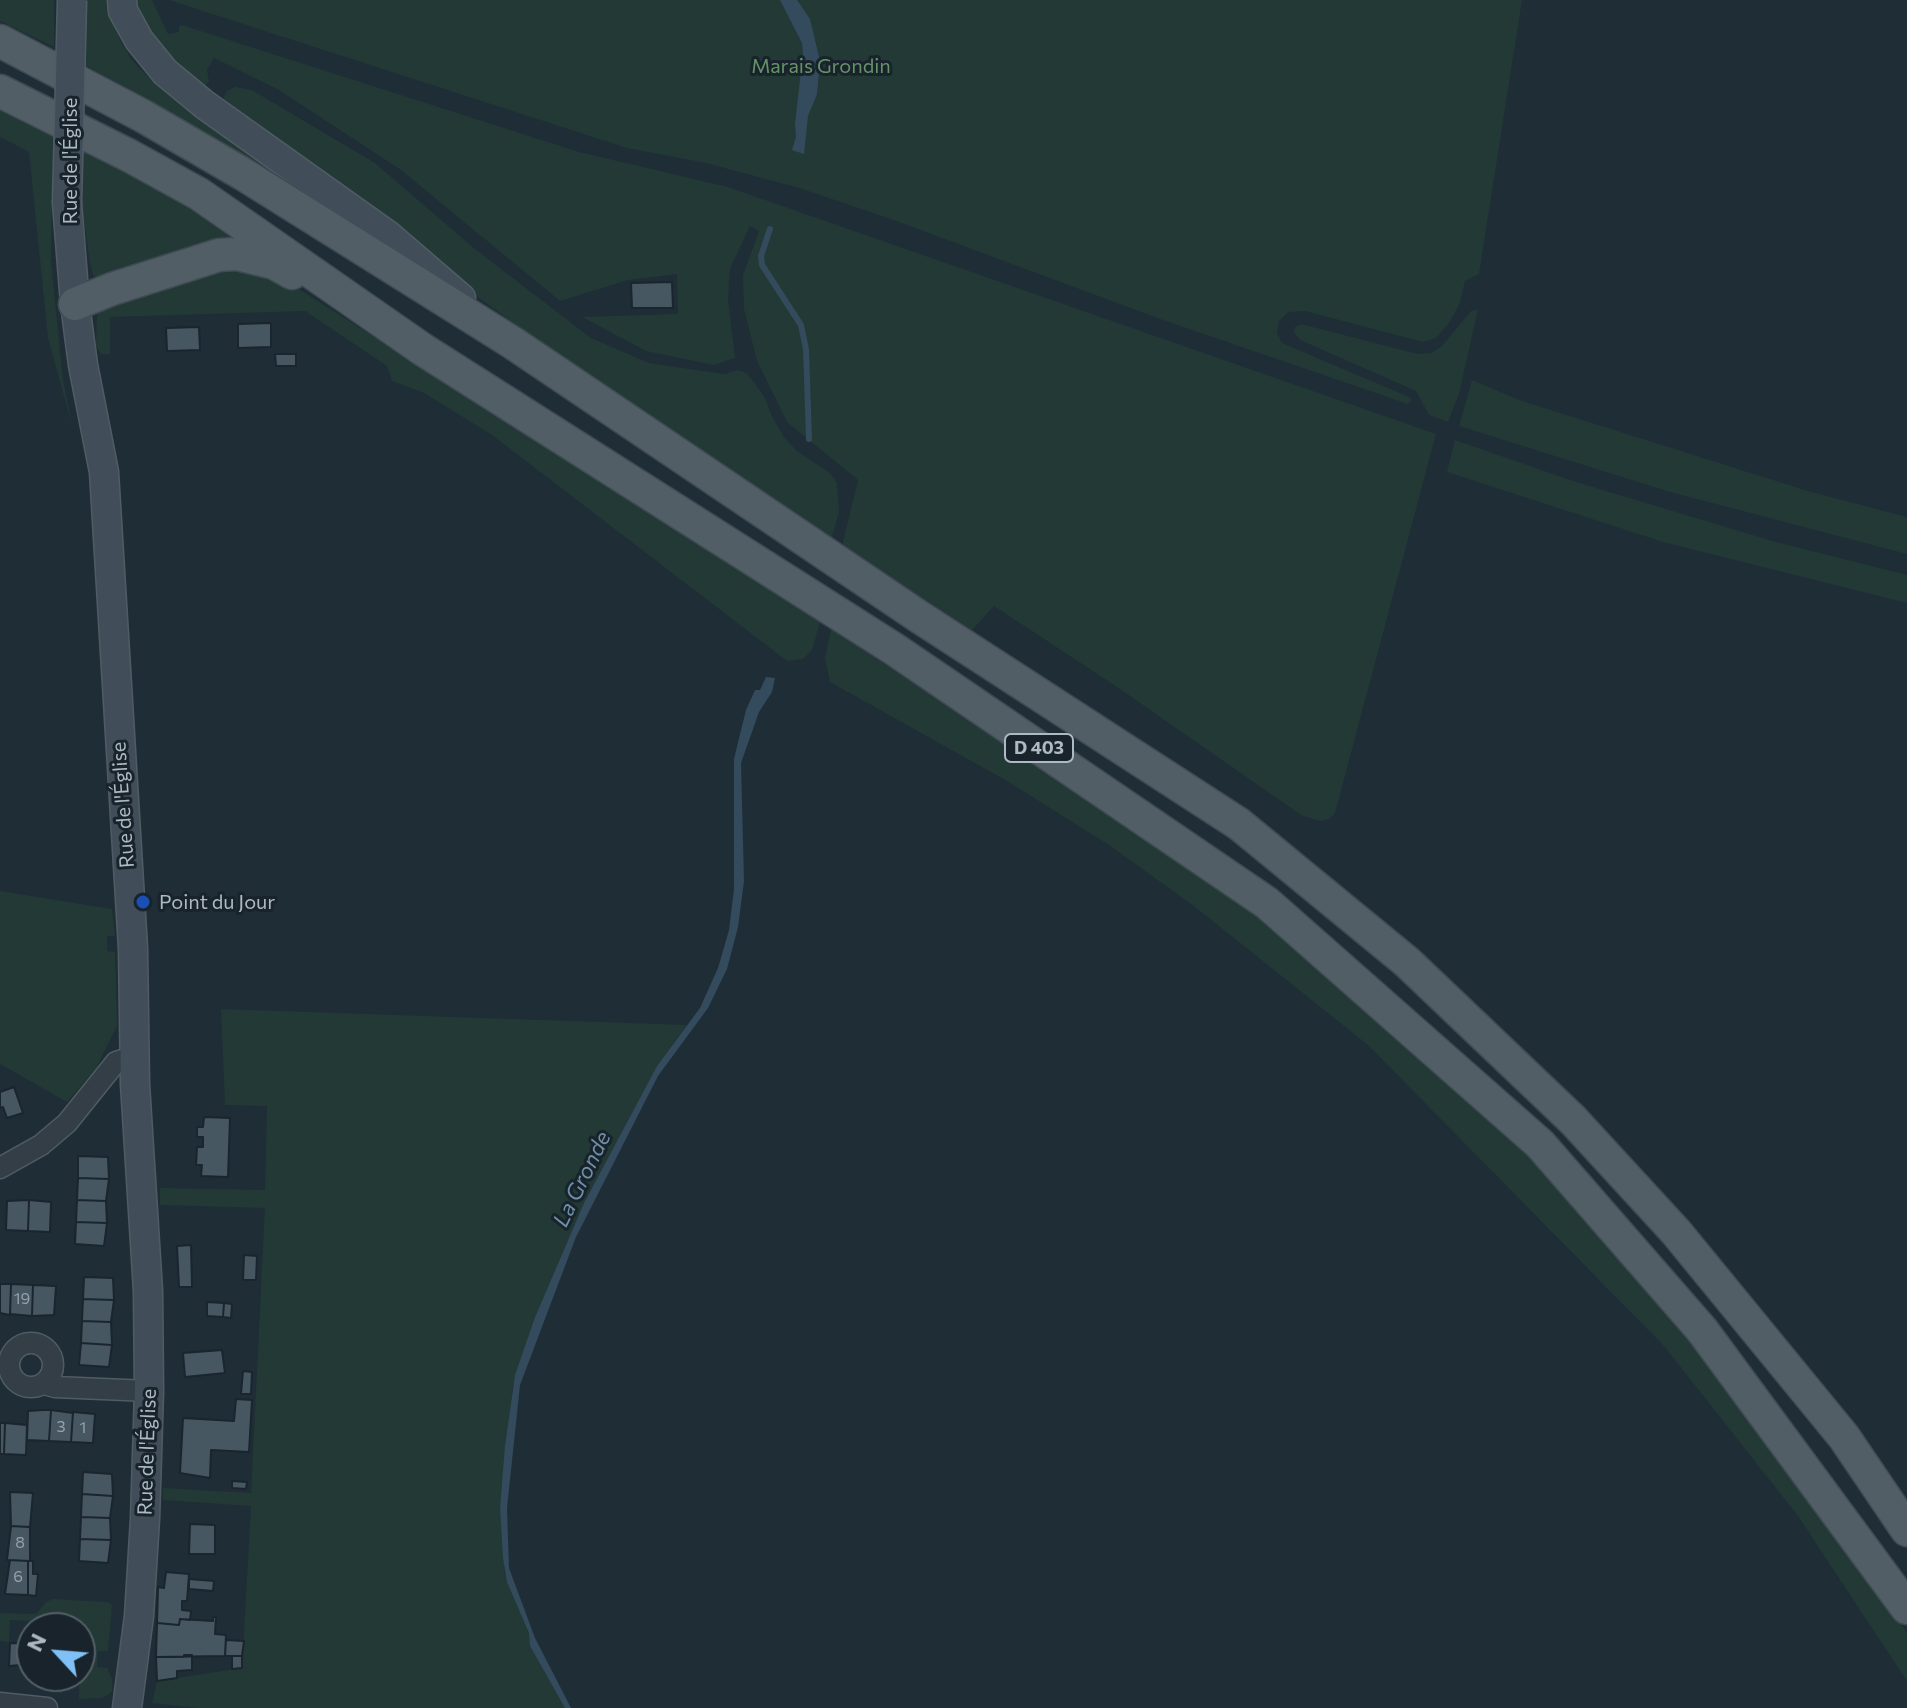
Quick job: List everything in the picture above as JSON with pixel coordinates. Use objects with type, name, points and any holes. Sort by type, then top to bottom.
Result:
[{"type":"main road","name":"D 403","points":[[0,41],[143,116],[243,174],[513,343],[918,616],[1239,824],[1407,962],[1573,1120],[1676,1232],[1844,1437],[1907,1530]]},
{"type":"main road","name":"D 403","points":[[0,91],[199,194],[422,349],[894,649],[1267,903],[1540,1144],[1702,1330],[1907,1608]]},
{"type":"main road","points":[[75,304],[194,262],[237,254],[274,263],[422,349]]},
{"type":"street","name":"Rue de l'Église","points":[[72,0],[67,203],[85,380],[104,472],[133,948],[135,1056],[148,1291],[149,1391],[139,1616],[127,1708]]},
{"type":"street","points":[[122,0],[123,11],[139,40],[165,72],[205,105],[389,236],[513,343]]},
{"type":"street","points":[[0,1168],[41,1145],[84,1105],[116,1062],[135,1056]]},
{"type":"street","points":[[44,1384],[149,1391]]},
{"type":"street","points":[[0,1703],[47,1708]]},
{"type":"green space","points":[[0,0],[54,0],[54,47],[0,21]]},
{"type":"green space","points":[[82,0],[109,0],[120,40],[131,59],[150,79],[332,206],[331,214],[158,105],[85,65]]},
{"type":"green space","points":[[133,0],[152,0],[168,34],[179,32],[182,25],[579,152],[728,187],[1436,434],[1335,813],[1329,819],[1320,821],[1301,815],[994,606],[972,630],[842,546],[858,480],[787,422],[757,361],[744,309],[743,275],[759,231],[750,226],[730,269],[728,299],[735,358],[714,365],[646,351],[582,317],[678,314],[677,274],[628,280],[560,301],[401,170],[279,90],[214,58],[207,70],[209,81],[203,89],[156,53]]},
{"type":"green space","name":"Marais Grondin","points":[[169,0],[1522,0],[1479,274],[1465,281],[1460,303],[1449,323],[1436,338],[1423,342],[1305,311],[1288,312],[1279,321],[1277,333],[1282,343],[1409,397],[1411,400],[1408,404],[1160,319],[799,188],[706,163],[627,148]]},
{"type":"green space","points":[[235,87],[252,90],[375,163],[475,249],[591,338],[649,363],[724,374],[737,370],[747,373],[764,396],[784,437],[797,451],[830,473],[837,483],[839,512],[831,540],[609,392],[432,264],[222,101],[227,91]]},
{"type":"green space","points":[[0,101],[53,127],[51,261],[63,380],[72,425],[48,338],[29,152],[0,137]]},
{"type":"green space","points":[[83,151],[127,174],[140,176],[256,245],[102,281],[93,275],[90,263],[83,214]]},
{"type":"green space","points":[[233,263],[275,274],[821,620],[812,650],[803,659],[787,661],[492,435],[424,393],[392,381],[387,366],[305,311],[110,317],[110,354],[101,354],[96,346],[97,314],[107,302]]},
{"type":"green space","points":[[1478,309],[1459,394],[1448,422],[1429,415],[1416,391],[1300,340],[1294,332],[1295,327],[1301,324],[1418,354],[1431,353],[1441,347],[1471,311]]},
{"type":"green space","points":[[1472,380],[1519,400],[1808,491],[1907,517],[1907,554],[1670,492],[1459,426]]},
{"type":"green space","points":[[1455,440],[1573,481],[1776,542],[1907,575],[1907,603],[1663,542],[1447,472]]},
{"type":"green space","points":[[831,629],[1188,863],[1287,938],[1497,1122],[1704,1349],[1840,1529],[1907,1633],[1907,1681],[1798,1516],[1664,1346],[1368,1045],[1195,907],[1109,845],[1007,781],[830,682],[825,658]]},
{"type":"green space","points":[[0,891],[112,909],[115,936],[107,936],[107,951],[115,952],[117,1026],[96,1068],[67,1102],[0,1064]]},
{"type":"green space","points":[[221,1009],[687,1025],[657,1066],[584,1203],[535,1317],[513,1386],[500,1508],[505,1573],[529,1633],[532,1649],[565,1708],[197,1708],[152,1703],[157,1681],[242,1668],[251,1506],[163,1500],[163,1488],[251,1493],[265,1208],[160,1205],[160,1188],[265,1190],[267,1106],[225,1105]]},
{"type":"green space","points":[[53,1599],[108,1602],[112,1605],[108,1651],[98,1651],[97,1667],[107,1668],[112,1679],[109,1694],[102,1698],[79,1699],[79,1692],[96,1692],[96,1612],[38,1612]]},
{"type":"green space","points":[[0,1613],[16,1614],[16,1620],[10,1620],[9,1642],[0,1641]]},
{"type":"water","points":[[780,0],[797,0],[810,19],[820,61],[817,94],[808,116],[804,154],[792,150],[796,137],[802,43]]},
{"type":"water","points":[[766,677],[775,678],[772,692],[759,712],[741,763],[744,881],[738,927],[727,969],[708,1008],[658,1076],[576,1237],[520,1385],[507,1508],[509,1568],[535,1638],[571,1708],[565,1708],[530,1646],[529,1633],[507,1582],[503,1558],[500,1508],[515,1375],[535,1317],[584,1203],[657,1066],[700,1008],[718,968],[729,930],[734,889],[734,759],[746,710],[755,690],[760,690]]},
{"type":"building","points":[[672,282],[673,308],[632,308],[631,283]]},
{"type":"building","points":[[271,323],[271,347],[238,348],[238,324]]},
{"type":"building","points":[[199,327],[200,350],[167,351],[166,328]]},
{"type":"building","points":[[275,354],[296,354],[296,366],[276,366]]},
{"type":"building","points":[[14,1087],[23,1113],[7,1118],[3,1107],[0,1108],[0,1092]]},
{"type":"building","points":[[204,1117],[230,1118],[228,1177],[201,1176],[202,1165],[196,1165],[197,1147],[203,1147],[203,1137],[197,1137],[197,1127],[203,1127]]},
{"type":"building","points":[[78,1156],[108,1157],[109,1179],[78,1178]]},
{"type":"building","points":[[78,1178],[109,1179],[106,1201],[77,1200]]},
{"type":"building","points":[[29,1200],[51,1202],[50,1232],[28,1231]]},
{"type":"building","points":[[29,1200],[28,1231],[6,1230],[7,1201]]},
{"type":"building","points":[[77,1200],[106,1201],[107,1223],[76,1222]]},
{"type":"building","points":[[76,1222],[107,1223],[104,1246],[75,1244]]},
{"type":"building","points":[[191,1245],[192,1287],[179,1287],[177,1246]]},
{"type":"building","points":[[244,1255],[257,1256],[256,1280],[243,1280]]},
{"type":"building","points":[[84,1277],[113,1278],[114,1300],[83,1299]]},
{"type":"building","points":[[0,1284],[11,1284],[10,1315],[0,1313]]},
{"type":"building","points":[[11,1284],[33,1285],[32,1316],[10,1314]]},
{"type":"building","points":[[33,1285],[56,1286],[54,1315],[32,1316]]},
{"type":"building","points":[[83,1299],[114,1300],[111,1322],[82,1321]]},
{"type":"building","points":[[207,1302],[224,1303],[223,1317],[207,1316]]},
{"type":"building","points":[[224,1303],[232,1304],[231,1318],[223,1317]]},
{"type":"building","points":[[82,1321],[111,1322],[112,1345],[81,1343]]},
{"type":"building","points":[[81,1343],[112,1345],[109,1367],[79,1365]]},
{"type":"building","points":[[222,1350],[225,1373],[185,1377],[183,1353]]},
{"type":"building","points":[[243,1371],[252,1372],[251,1394],[241,1394]]},
{"type":"building","points":[[236,1399],[252,1400],[249,1452],[211,1450],[210,1478],[180,1473],[183,1418],[234,1421]]},
{"type":"building","points":[[51,1410],[49,1441],[27,1440],[28,1411]]},
{"type":"building","points":[[51,1410],[73,1413],[71,1442],[49,1441]]},
{"type":"building","points":[[73,1412],[95,1414],[93,1443],[71,1442]]},
{"type":"building","points":[[0,1423],[5,1423],[4,1454],[0,1454]]},
{"type":"building","points":[[5,1423],[27,1425],[26,1455],[4,1454]]},
{"type":"building","points":[[83,1472],[112,1474],[113,1496],[82,1494]]},
{"type":"building","points":[[232,1481],[247,1482],[246,1489],[232,1488]]},
{"type":"building","points":[[10,1492],[33,1493],[30,1527],[11,1526]]},
{"type":"building","points":[[82,1494],[113,1496],[110,1518],[81,1517]]},
{"type":"building","points":[[81,1517],[110,1518],[111,1540],[80,1539]]},
{"type":"building","points":[[190,1524],[215,1525],[215,1554],[189,1554]]},
{"type":"building","points":[[11,1526],[30,1527],[30,1561],[7,1560]]},
{"type":"building","points":[[80,1539],[111,1540],[108,1563],[79,1561]]},
{"type":"building","points":[[10,1560],[28,1561],[28,1595],[5,1594]]},
{"type":"building","points":[[28,1561],[33,1561],[33,1574],[38,1574],[36,1596],[28,1595]]},
{"type":"building","points":[[166,1572],[189,1574],[187,1601],[182,1601],[182,1610],[191,1611],[190,1620],[180,1619],[179,1625],[157,1623],[158,1587],[164,1588]]},
{"type":"building","points":[[189,1579],[214,1581],[213,1591],[189,1589]]},
{"type":"building","points":[[216,1617],[215,1634],[226,1635],[225,1656],[156,1657],[157,1623],[179,1625],[180,1619],[213,1621]]},
{"type":"building","points":[[226,1640],[244,1641],[242,1656],[225,1656]]},
{"type":"building","points":[[10,1643],[16,1643],[16,1665],[9,1666]]},
{"type":"building","points":[[192,1655],[192,1670],[177,1671],[177,1678],[157,1681],[156,1657]]},
{"type":"building","points":[[232,1656],[242,1656],[242,1668],[232,1669]]},
{"type":"waterway","name":"La Gronde","points":[[770,229],[761,256],[762,265],[801,325],[806,349],[809,439]]},
{"type":"place","name":"Point du Jour","points":[[143,902]]}]
